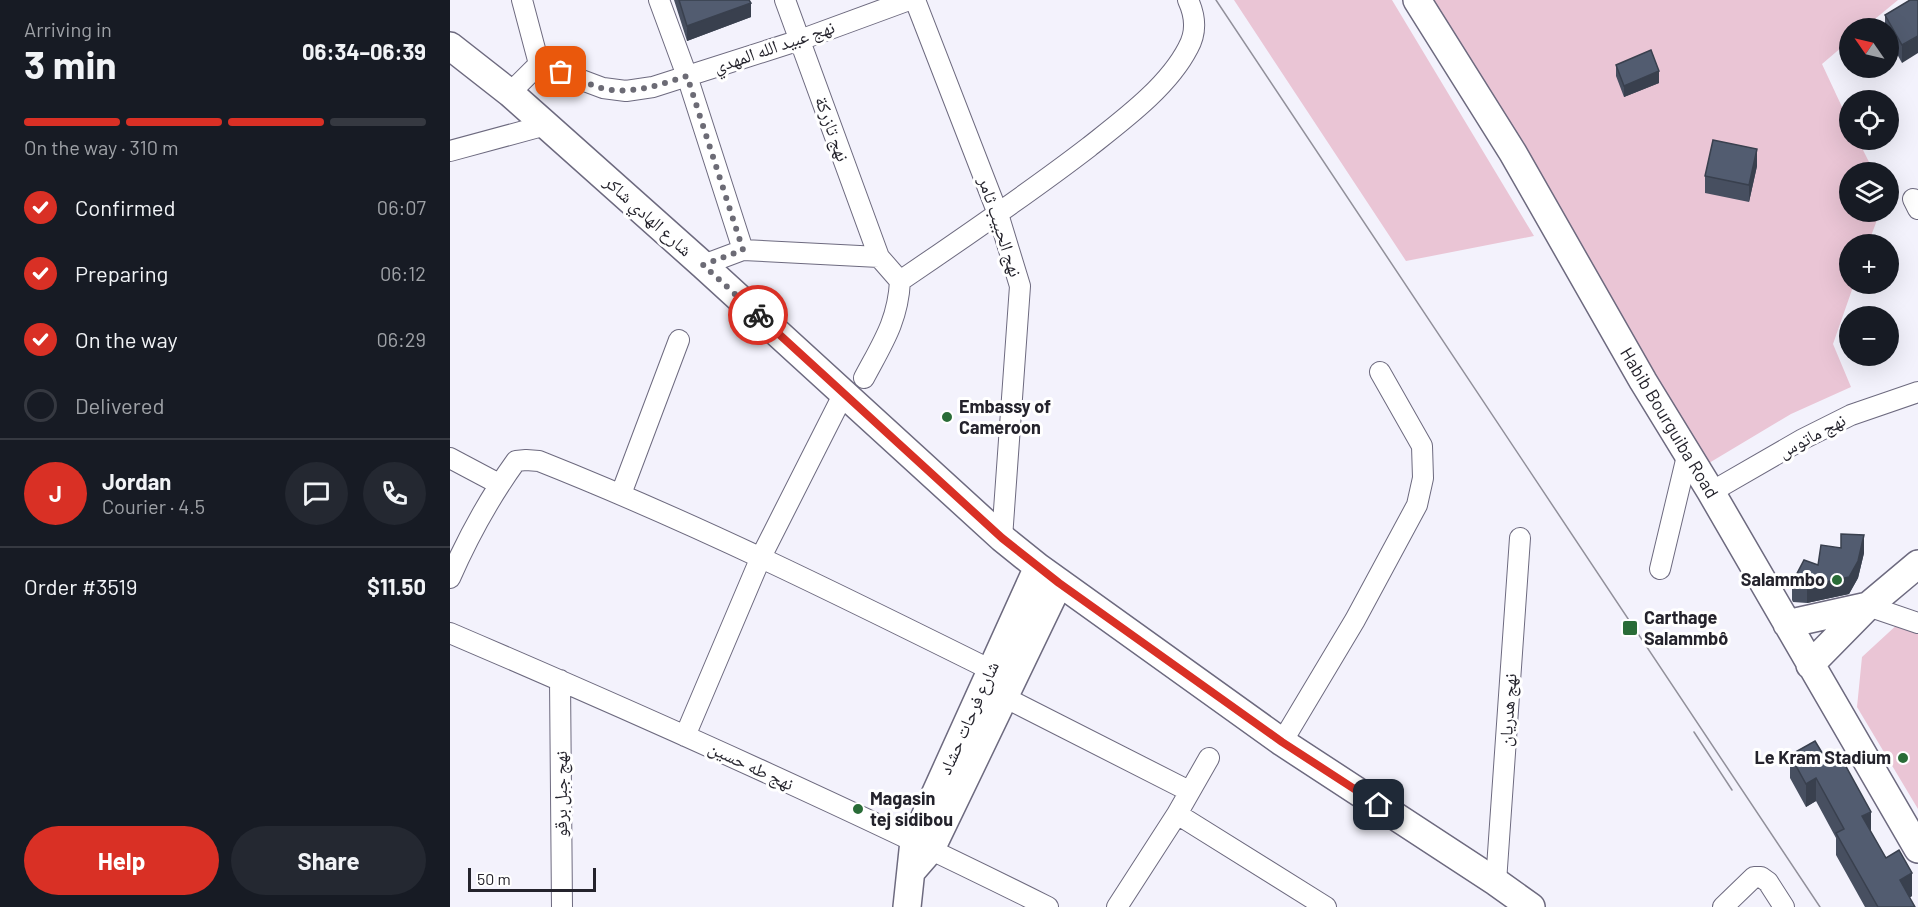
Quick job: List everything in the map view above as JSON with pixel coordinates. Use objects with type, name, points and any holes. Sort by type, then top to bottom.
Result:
[{"type":"street","points":[[510,93],[539,64],[522,0]]},
{"type":"street","points":[[659,0],[687,76],[743,250]]},
{"type":"street","name":"نهج تازركة","points":[[784,0],[879,257]]},
{"type":"street","name":"نهج عبيد الله المهدي","points":[[539,64],[603,88],[626,91],[653,87],[800,40],[909,0]]},
{"type":"street","name":"نهج الحبيب ثامر","points":[[915,0],[998,214],[1020,286],[1002,538]]},
{"type":"street","points":[[900,281],[998,214],[1121,122],[1165,80],[1188,50],[1192,40],[1194,19],[1188,0]]},
{"type":"street","name":"Habib Bourguiba Road","points":[[1417,0],[1513,153],[1687,456],[1711,492],[1918,849]]},
{"type":"street","name":"شارع الهادي شاكر","points":[[450,46],[510,93],[703,265],[854,385],[1002,538],[1038,567],[1282,742],[1531,907]]},
{"type":"street","points":[[450,151],[546,125]]},
{"type":"street","points":[[685,736],[761,557],[854,385],[893,320],[899,302],[900,281],[879,257],[743,250],[703,265]]},
{"type":"street","points":[[621,494],[679,340]]},
{"type":"street","points":[[1282,742],[1355,620],[1417,505],[1424,478],[1422,446],[1380,372]]},
{"type":"street","name":"نهج ماتوس","points":[[1711,492],[1803,440],[1851,416],[1918,392]]},
{"type":"street","points":[[1660,569],[1687,456]]},
{"type":"street","points":[[450,458],[499,484]]},
{"type":"street","points":[[450,578],[455,552],[516,461],[538,461],[621,494],[761,557],[991,670]]},
{"type":"street","name":"نهج هدريان","points":[[1496,882],[1520,538]]},
{"type":"street","points":[[1810,665],[1868,606],[1918,564]]},
{"type":"street","name":"شارع فرحات حشاد","points":[[907,907],[910,873],[991,670],[1038,567]]},
{"type":"street","name":"شارع فرحات حشاد","points":[[923,845],[1004,698],[1059,583]]},
{"type":"street","points":[[1787,624],[1868,606],[1918,623]]},
{"type":"street","name":"نهج طه حسين","points":[[450,633],[685,736],[923,845],[1048,907]]},
{"type":"street","name":"نهج جبل برقو","points":[[560,680],[562,907]]},
{"type":"street","points":[[1004,698],[1189,792]]},
{"type":"street","points":[[1117,907],[1177,814],[1209,758]]},
{"type":"street","points":[[1177,814],[1326,907]]},
{"type":"street","points":[[1723,907],[1754,877],[1761,877],[1768,882],[1784,907]]},
{"type":"shaded area","points":[[1234,0],[1392,0],[1534,236],[1406,261]]},
{"type":"shaded area","points":[[1425,0],[1898,0],[1876,18],[1839,18],[1839,50],[1822,64],[1839,101],[1839,150],[1863,150],[1869,162],[1839,162],[1839,222],[1876,222],[1872,234],[1839,234],[1839,294],[1850,294],[1846,306],[1839,306],[1839,327],[1833,344],[1839,358],[1839,366],[1842,366],[1851,387],[1791,414],[1699,469]]},
{"type":"shaded area","name":"Le Kram Stadium","points":[[1900,622],[1918,627],[1918,809],[1857,707],[1862,657]]},
{"type":"building","points":[[679,0],[749,0],[751,3],[687,26]]},
{"type":"building","points":[[1910,0],[1918,0],[1918,36],[1902,45],[1899,40],[1899,18],[1887,18],[1885,15]]},
{"type":"building","points":[[1651,50],[1659,71],[1624,86],[1616,65]]},
{"type":"building","points":[[1713,140],[1757,149],[1749,185],[1705,176]]},
{"type":"building","points":[[1841,534],[1864,535],[1858,561],[1849,577],[1807,586],[1793,585],[1804,560],[1818,565],[1821,545],[1841,548]]},
{"type":"building","points":[[1815,741],[1827,761],[1832,758],[1835,765],[1843,761],[1871,812],[1862,816],[1886,858],[1899,850],[1912,873],[1900,880],[1915,907],[1878,907],[1836,833],[1844,829],[1816,778],[1806,784],[1790,755]]},
{"type":"tram line","points":[[1216,0],[1820,907]]},
{"type":"tram line","points":[[1694,732],[1732,790]]},
{"type":"way so far","points":[[561,72],[603,88],[626,91],[653,87],[687,76],[743,250],[703,265],[758,315]]},
{"type":"place","name":"Embassy of Cameroon","points":[[947,417]]},
{"type":"place","name":"Salammbo","points":[[1837,580]]},
{"type":"place","name":"Carthage Salammbô","points":[[1630,628]]},
{"type":"place","name":"Le Kram Stadium","points":[[1903,758]]},
{"type":"place","name":"Magasin tej sidibou","points":[[858,809]]},
{"type":"route","points":[[758,315],[1002,538],[1059,583],[1282,742],[1379,805]]}]
